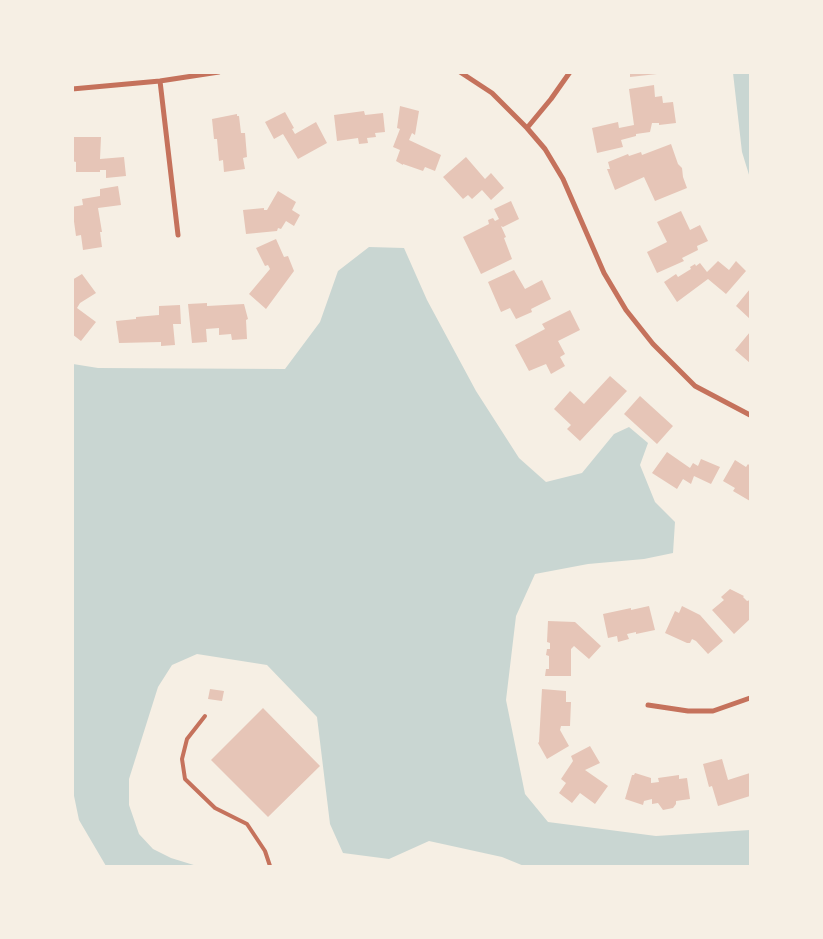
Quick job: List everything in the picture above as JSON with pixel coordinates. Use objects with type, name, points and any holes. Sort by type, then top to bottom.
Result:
[{"type":"street","points":[[72,88],[160,81],[220,72]]},
{"type":"street","points":[[460,72],[492,92],[545,149],[564,179],[604,274],[626,310],[654,344],[695,386],[750,415]]},
{"type":"street","points":[[527,128],[570,72]]},
{"type":"street","points":[[160,81],[178,235]]},
{"type":"street","points":[[648,705],[688,711],[714,711],[750,698]]},
{"type":"lane","points":[[205,716],[187,739],[182,759],[185,779],[215,808],[247,824],[265,851],[270,866]]},
{"type":"shaded area","points":[[733,73],[750,73],[750,178],[742,152]]},
{"type":"shaded area","points":[[369,247],[404,248],[427,300],[476,391],[519,458],[546,482],[582,473],[614,434],[629,427],[648,443],[640,465],[655,502],[675,522],[673,553],[644,559],[588,564],[535,574],[516,616],[506,700],[525,794],[548,822],[656,836],[750,830],[750,866],[524,866],[502,857],[429,841],[389,859],[343,853],[330,824],[317,717],[267,665],[197,654],[172,665],[158,687],[129,779],[129,805],[139,834],[153,849],[171,858],[197,866],[106,866],[79,820],[73,791],[73,364],[98,368],[285,369],[320,322],[338,271]]},
{"type":"building","points":[[630,72],[657,72],[657,74],[630,77]]},
{"type":"building","points":[[654,85],[655,97],[662,96],[663,103],[673,102],[676,123],[659,125],[659,123],[652,123],[650,132],[636,134],[636,136],[621,140],[623,147],[597,153],[592,128],[618,122],[619,128],[634,125],[629,89]]},
{"type":"building","points":[[400,106],[419,111],[415,135],[412,133],[409,140],[441,155],[435,171],[425,167],[423,171],[396,161],[400,150],[393,147],[400,129],[397,128]]},
{"type":"building","points":[[364,111],[365,115],[383,113],[385,132],[375,133],[376,137],[367,138],[368,143],[359,144],[358,138],[337,141],[334,115]]},
{"type":"building","points":[[285,112],[294,128],[292,129],[295,134],[316,122],[327,143],[298,159],[283,134],[274,139],[265,122]]},
{"type":"building","points":[[237,114],[239,116],[241,133],[245,133],[247,157],[243,158],[245,169],[224,172],[223,160],[219,161],[217,139],[214,139],[212,119]]},
{"type":"building","points":[[72,137],[101,137],[100,159],[124,157],[126,176],[106,178],[106,170],[100,170],[100,172],[76,172],[76,162],[72,161]]},
{"type":"building","points":[[671,144],[678,164],[682,168],[687,188],[655,201],[644,177],[615,190],[607,169],[610,169],[608,162],[628,154],[629,156],[641,152],[642,155]]},
{"type":"building","points":[[466,157],[485,179],[491,173],[504,188],[491,200],[482,190],[472,199],[468,195],[463,199],[443,177]]},
{"type":"building","points":[[118,186],[121,205],[98,208],[102,232],[100,232],[102,247],[83,250],[81,235],[76,236],[72,207],[83,205],[82,199],[100,196],[100,189]]},
{"type":"building","points":[[278,191],[296,202],[292,210],[300,215],[294,226],[286,221],[281,229],[278,228],[277,231],[246,234],[243,210],[264,208],[264,210],[267,210]]},
{"type":"building","points":[[511,201],[519,219],[503,227],[501,226],[512,259],[481,274],[463,237],[489,224],[488,220],[493,218],[495,221],[499,219],[494,209]]},
{"type":"building","points":[[681,211],[690,230],[700,225],[708,241],[697,246],[698,250],[682,258],[684,261],[657,273],[647,252],[667,242],[657,222]]},
{"type":"building","points":[[276,239],[284,257],[288,256],[294,271],[266,309],[249,294],[270,269],[268,265],[265,266],[256,248]]},
{"type":"building","points":[[718,261],[729,270],[736,261],[746,271],[726,294],[708,279],[677,302],[664,282],[676,274],[678,277],[691,269],[690,267],[695,264],[696,266],[700,263],[707,272]]},
{"type":"building","points":[[514,270],[525,289],[542,280],[551,299],[531,309],[532,312],[516,319],[510,308],[501,312],[488,282]]},
{"type":"building","points":[[82,274],[96,293],[80,303],[77,308],[96,322],[81,341],[72,334],[72,280]]},
{"type":"building","points":[[750,289],[750,319],[736,306]]},
{"type":"building","points":[[207,303],[207,306],[244,304],[248,319],[246,320],[247,339],[232,340],[231,334],[219,335],[219,328],[206,329],[207,342],[192,343],[188,304]]},
{"type":"building","points":[[180,305],[181,324],[173,324],[175,345],[161,346],[161,342],[119,343],[116,321],[159,315],[159,306]]},
{"type":"building","points":[[570,310],[580,330],[558,341],[565,354],[560,357],[565,366],[551,374],[546,364],[529,371],[515,345],[545,329],[542,324]]},
{"type":"building","points":[[750,332],[750,363],[735,350]]},
{"type":"building","points":[[610,376],[627,391],[580,441],[567,429],[571,425],[554,409],[570,391],[584,404]]},
{"type":"building","points":[[640,396],[673,426],[657,444],[624,414]]},
{"type":"building","points":[[667,452],[690,468],[693,463],[698,466],[701,459],[720,467],[711,484],[694,476],[691,484],[683,479],[677,489],[652,473]]},
{"type":"building","points":[[735,460],[746,467],[748,464],[750,466],[750,501],[733,491],[735,488],[723,481]]},
{"type":"building","points":[[730,589],[744,596],[747,601],[750,600],[750,619],[734,634],[712,610],[724,600],[721,597]]},
{"type":"building","points":[[649,606],[655,630],[627,634],[629,639],[618,642],[617,636],[608,638],[603,614]]},
{"type":"building","points":[[682,606],[700,615],[723,641],[708,654],[692,639],[690,643],[687,643],[665,633],[675,611],[679,613]]},
{"type":"building","points":[[548,621],[575,622],[601,646],[589,659],[574,646],[571,649],[571,676],[545,676],[546,669],[549,669],[549,656],[546,655],[547,649],[550,649],[550,643],[547,642]]},
{"type":"building","points":[[210,689],[224,691],[222,701],[208,699]]},
{"type":"building","points":[[542,689],[566,691],[566,702],[571,702],[570,726],[561,726],[560,730],[569,746],[547,759],[538,743]]},
{"type":"building","points":[[263,708],[320,766],[268,817],[211,760]]},
{"type":"building","points":[[590,746],[600,763],[585,770],[608,786],[595,804],[580,793],[572,803],[559,793],[566,783],[561,779],[573,761],[571,756]]},
{"type":"building","points":[[722,759],[728,780],[750,773],[750,796],[718,806],[712,786],[709,787],[703,764]]},
{"type":"building","points":[[635,773],[651,778],[651,783],[659,782],[658,778],[679,775],[679,779],[687,778],[690,799],[676,801],[673,808],[663,810],[658,803],[652,804],[652,799],[644,801],[643,805],[625,799],[632,775]]}]
